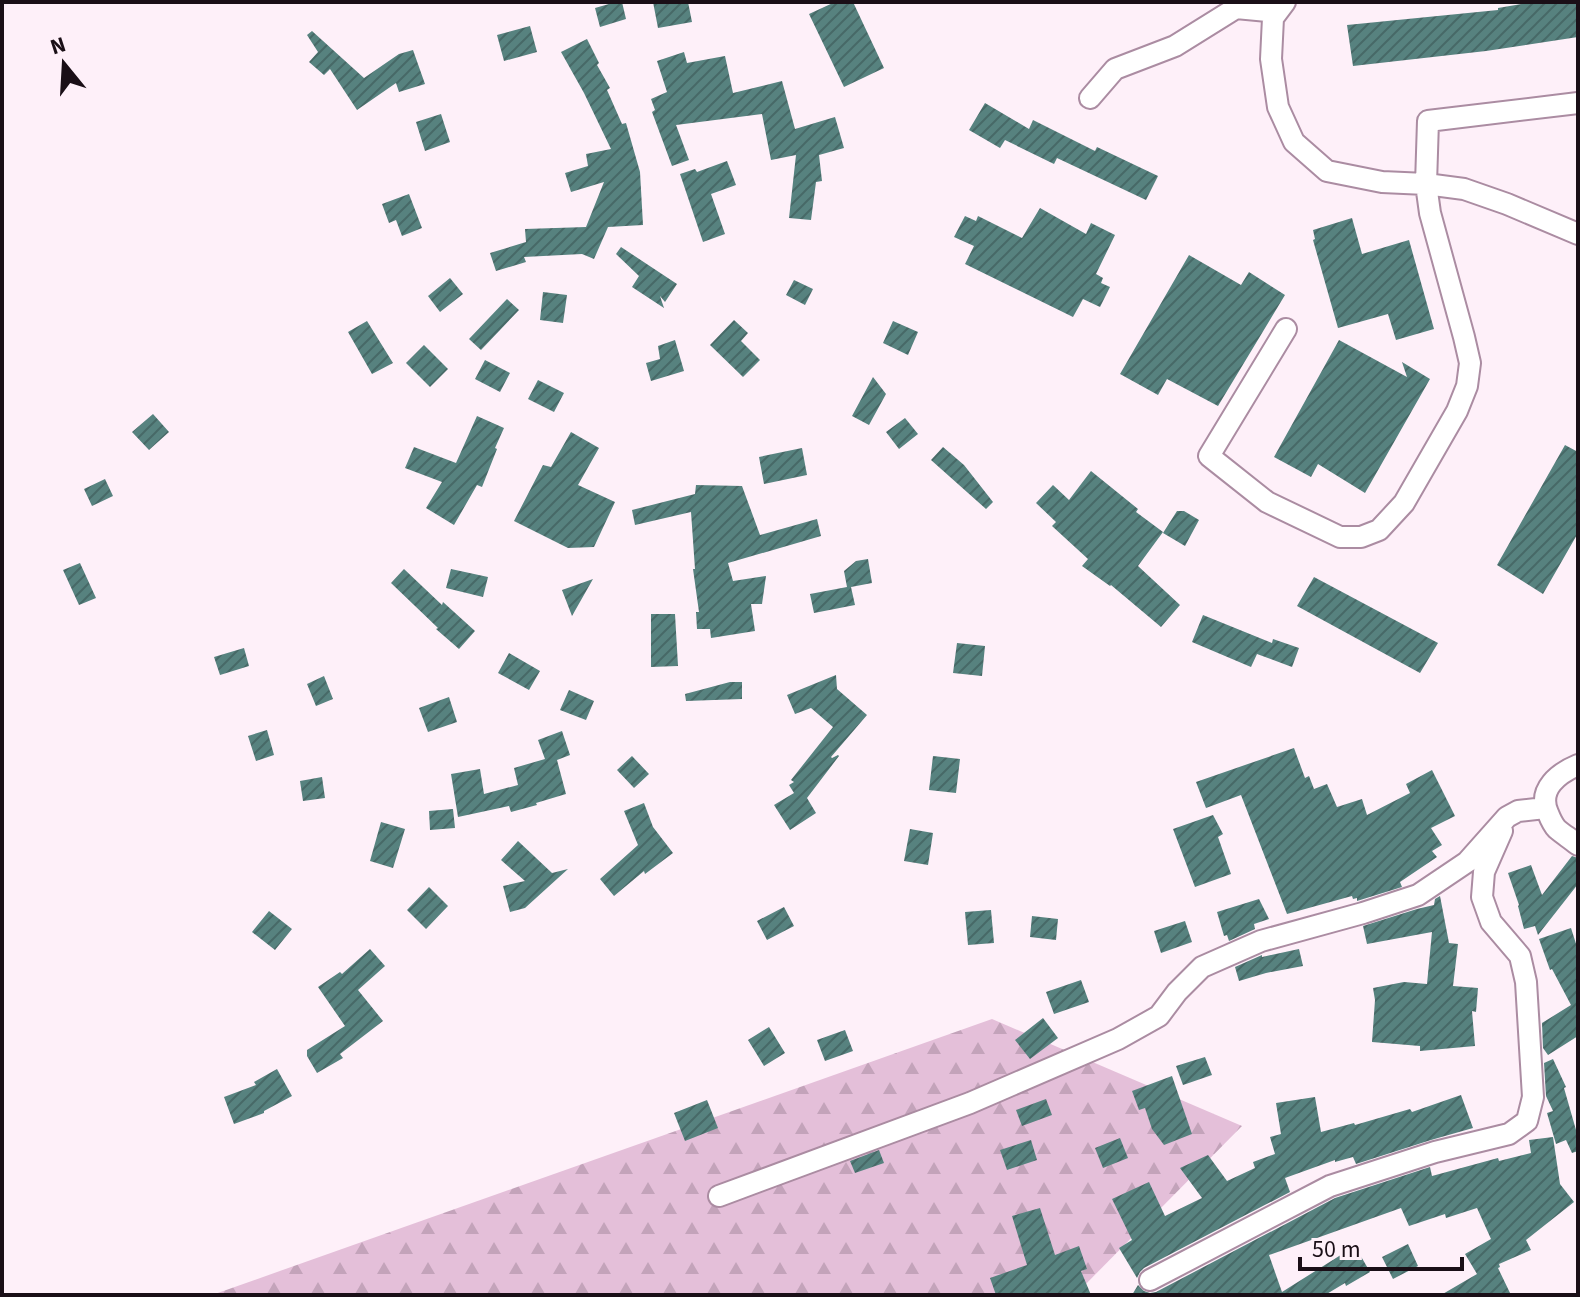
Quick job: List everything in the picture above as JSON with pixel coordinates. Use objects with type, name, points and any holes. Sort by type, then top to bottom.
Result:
[{"type":"street","points":[[1090,98],[1115,69],[1175,46],[1236,8],[1281,7]]},
{"type":"street","points":[[1281,7],[1273,18],[1271,59],[1278,107],[1294,142],[1327,171],[1382,182],[1464,189],[1578,234]]},
{"type":"street","points":[[1286,329],[1209,456],[1267,502],[1340,537],[1361,537],[1379,530],[1404,503],[1457,411],[1467,386],[1470,363],[1430,213],[1426,184],[1428,121],[1578,103]]},
{"type":"street","points":[[1578,765],[1553,780],[1546,792],[1545,808],[1555,827],[1578,845]]},
{"type":"street","points":[[719,1196],[970,1103],[1118,1039],[1159,1016],[1202,967],[1261,941],[1418,895],[1467,862],[1507,817],[1518,811],[1545,808]]},
{"type":"street","points":[[1150,1280],[1330,1186],[1435,1152],[1509,1134],[1527,1121],[1533,1097],[1526,982],[1520,956],[1491,922],[1482,897],[1484,872],[1507,817]]},
{"type":"green space","points":[[992,1019],[1242,1126],[1075,1295],[212,1295]]},
{"type":"building","points":[[622,2],[626,19],[600,27],[595,8]]},
{"type":"building","points":[[653,2],[688,2],[692,22],[658,28]]},
{"type":"building","points":[[835,2],[853,2],[884,68],[844,87],[809,14]]},
{"type":"building","points":[[1533,2],[1578,2],[1578,37],[1353,66],[1347,25],[1498,10]]},
{"type":"building","points":[[530,26],[537,52],[504,61],[497,35]]},
{"type":"building","points":[[312,31],[364,78],[399,54],[413,50],[425,84],[399,92],[396,83],[357,110],[330,69],[324,75],[309,62],[318,52],[307,35]]},
{"type":"building","points":[[587,39],[610,88],[607,90],[622,124],[626,123],[640,172],[643,225],[608,227],[594,259],[582,254],[524,257],[526,262],[496,271],[490,253],[526,242],[525,229],[586,227],[604,182],[571,192],[565,173],[588,166],[586,154],[611,149],[561,52]]},
{"type":"building","points":[[684,52],[687,63],[725,56],[733,93],[782,81],[795,129],[835,117],[844,148],[819,155],[822,181],[816,182],[811,220],[789,218],[796,155],[771,160],[762,114],[676,125],[689,160],[672,166],[652,112],[655,110],[651,99],[667,92],[657,61]]},
{"type":"building","points":[[985,103],[1029,129],[1033,120],[1095,151],[1097,147],[1158,176],[1146,200],[1057,158],[1054,164],[1005,140],[1000,148],[969,130]]},
{"type":"building","points":[[441,114],[450,142],[425,151],[416,122]]},
{"type":"building","points":[[727,161],[736,185],[711,194],[725,234],[703,242],[680,174],[695,169],[697,172]]},
{"type":"building","points":[[409,194],[422,228],[402,236],[396,220],[389,223],[382,204]]},
{"type":"building","points":[[1040,208],[1086,234],[1091,223],[1115,235],[1096,274],[1103,278],[1101,283],[1110,287],[1100,307],[1083,299],[1073,317],[965,264],[974,246],[954,237],[965,216],[976,221],[978,216],[1022,238]]},
{"type":"building","points":[[1352,218],[1362,254],[1409,240],[1434,329],[1396,340],[1388,314],[1338,328],[1313,240],[1313,230]]},
{"type":"building","points":[[621,247],[677,284],[665,302],[660,296],[664,308],[632,287],[639,276],[616,254]]},
{"type":"building","points":[[1189,255],[1241,285],[1249,272],[1285,295],[1218,406],[1167,379],[1158,395],[1120,374]]},
{"type":"building","points":[[450,278],[463,294],[440,312],[428,296]]},
{"type":"building","points":[[794,280],[813,289],[805,305],[786,295]]},
{"type":"building","points":[[543,292],[567,295],[563,323],[540,320]]},
{"type":"building","points":[[507,299],[519,310],[481,350],[469,339]]},
{"type":"building","points":[[734,320],[748,333],[741,341],[760,360],[743,377],[710,345]]},
{"type":"building","points":[[367,321],[393,363],[372,374],[348,332]]},
{"type":"building","points":[[893,321],[918,332],[908,355],[883,343]]},
{"type":"building","points":[[675,340],[684,371],[651,381],[646,363],[660,359],[658,346]]},
{"type":"building","points":[[1339,340],[1407,377],[1402,362],[1430,379],[1365,493],[1318,464],[1311,477],[1274,457]]},
{"type":"building","points":[[424,345],[448,369],[430,387],[406,363]]},
{"type":"building","points":[[485,360],[510,373],[500,392],[475,379]]},
{"type":"building","points":[[873,377],[886,394],[869,425],[852,416]]},
{"type":"building","points":[[538,380],[564,393],[554,412],[528,399]]},
{"type":"building","points":[[153,414],[169,432],[149,450],[132,432]]},
{"type":"building","points":[[477,416],[504,428],[482,487],[477,485],[454,525],[426,508],[442,482],[405,468],[414,447],[456,463]]},
{"type":"building","points":[[905,418],[918,434],[899,449],[886,432]]},
{"type":"building","points":[[571,432],[599,448],[578,485],[615,502],[594,547],[568,548],[514,521],[543,465],[551,467]]},
{"type":"building","points":[[1565,445],[1578,452],[1578,533],[1543,594],[1497,565]]},
{"type":"building","points":[[943,447],[964,465],[993,502],[986,509],[931,460]]},
{"type":"building","points":[[802,448],[807,475],[764,484],[759,457]]},
{"type":"building","points":[[1091,471],[1163,532],[1138,566],[1180,605],[1161,627],[1111,585],[1082,566],[1088,559],[1052,526],[1056,522],[1036,503],[1053,485],[1069,500]]},
{"type":"building","points":[[105,479],[113,496],[92,506],[84,489]]},
{"type":"building","points":[[696,485],[742,486],[760,535],[817,519],[821,536],[728,563],[733,581],[766,576],[762,604],[751,604],[755,631],[711,638],[710,629],[697,629],[696,612],[699,612],[693,569],[691,512],[635,525],[632,510],[695,494]]},
{"type":"building","points":[[1177,511],[1184,511],[1199,520],[1185,546],[1163,533]]},
{"type":"building","points":[[868,559],[872,583],[851,587],[855,605],[814,613],[810,594],[847,587],[844,571],[856,561]]},
{"type":"building","points":[[80,563],[96,598],[79,605],[63,570]]},
{"type":"building","points":[[404,569],[475,631],[459,649],[391,583]]},
{"type":"building","points":[[451,569],[488,577],[483,597],[446,588]]},
{"type":"building","points":[[1314,577],[1438,643],[1420,673],[1297,606]]},
{"type":"building","points":[[593,579],[572,616],[562,590]]},
{"type":"building","points":[[651,614],[675,614],[678,666],[651,667]]},
{"type":"building","points":[[1203,615],[1272,643],[1273,639],[1299,648],[1292,667],[1257,654],[1251,667],[1192,642]]},
{"type":"building","points":[[957,643],[985,646],[982,676],[953,673]]},
{"type":"building","points":[[244,648],[249,666],[220,675],[214,657]]},
{"type":"building","points":[[509,653],[540,671],[529,690],[498,673]]},
{"type":"building","points":[[836,675],[837,689],[867,715],[831,757],[839,756],[807,798],[816,813],[790,830],[774,805],[794,793],[789,785],[794,782],[791,780],[833,727],[811,708],[795,714],[787,695]]},
{"type":"building","points":[[324,676],[333,699],[316,706],[307,684]]},
{"type":"building","points":[[730,682],[742,682],[742,699],[686,701],[685,694]]},
{"type":"building","points":[[569,690],[594,701],[586,720],[560,710]]},
{"type":"building","points":[[449,697],[457,722],[428,732],[419,708]]},
{"type":"building","points":[[267,730],[274,755],[256,761],[248,736]]},
{"type":"building","points":[[562,731],[570,755],[557,760],[566,794],[511,812],[509,806],[458,817],[451,774],[480,769],[484,794],[518,785],[514,768],[545,759],[538,740]]},
{"type":"building","points":[[1294,748],[1305,778],[1309,776],[1314,789],[1327,784],[1337,807],[1362,799],[1367,815],[1410,793],[1406,784],[1432,770],[1455,816],[1431,828],[1442,845],[1432,851],[1437,857],[1400,882],[1402,887],[1357,901],[1352,896],[1287,914],[1241,795],[1206,808],[1196,782]]},
{"type":"building","points":[[632,756],[649,774],[634,788],[617,770]]},
{"type":"building","points":[[933,756],[960,759],[956,793],[929,790]]},
{"type":"building","points":[[322,777],[325,798],[303,801],[300,781]]},
{"type":"building","points":[[644,803],[653,827],[673,853],[645,874],[644,871],[614,896],[600,879],[638,845],[624,811]]},
{"type":"building","points":[[453,809],[455,828],[430,830],[429,811]]},
{"type":"building","points":[[1213,815],[1223,834],[1218,837],[1231,874],[1195,887],[1173,829]]},
{"type":"building","points":[[381,822],[405,829],[393,868],[370,861]]},
{"type":"building","points":[[910,829],[933,833],[928,865],[904,861]]},
{"type":"building","points":[[518,841],[552,873],[568,869],[525,908],[510,912],[503,886],[525,881],[501,860]]},
{"type":"building","points":[[1572,856],[1578,858],[1578,884],[1538,935],[1535,926],[1524,929],[1508,873],[1531,865],[1542,895]]},
{"type":"building","points":[[429,887],[448,906],[426,929],[407,910]]},
{"type":"building","points":[[1440,896],[1449,943],[1458,944],[1453,986],[1478,988],[1476,1012],[1472,1011],[1475,1046],[1420,1051],[1420,1046],[1372,1042],[1373,988],[1404,982],[1427,984],[1432,932],[1367,944],[1363,926],[1434,905],[1435,899]]},
{"type":"building","points":[[1259,899],[1269,919],[1254,924],[1255,929],[1229,941],[1227,935],[1224,936],[1217,912]]},
{"type":"building","points":[[784,907],[794,926],[767,940],[757,921]]},
{"type":"building","points":[[991,910],[994,943],[968,945],[965,912]]},
{"type":"building","points":[[269,911],[292,929],[275,950],[252,932]]},
{"type":"building","points":[[1032,916],[1058,919],[1056,940],[1030,937]]},
{"type":"building","points":[[1185,921],[1192,942],[1161,953],[1154,931]]},
{"type":"building","points":[[1571,928],[1578,950],[1578,1036],[1548,1055],[1543,1048],[1542,1023],[1571,1005],[1550,970],[1539,939]]},
{"type":"building","points":[[370,949],[385,966],[358,990],[383,1021],[340,1054],[343,1058],[317,1073],[307,1050],[345,1026],[318,987],[340,972],[342,974]]},
{"type":"building","points":[[1299,949],[1303,966],[1239,981],[1235,967],[1262,955]]},
{"type":"building","points":[[1081,980],[1089,1002],[1054,1014],[1046,992]]},
{"type":"building","points":[[1043,1018],[1058,1038],[1030,1059],[1015,1040]]},
{"type":"building","points":[[769,1027],[785,1053],[764,1066],[748,1040]]},
{"type":"building","points":[[845,1030],[853,1051],[825,1061],[817,1040]]},
{"type":"building","points":[[1205,1057],[1212,1075],[1183,1085],[1176,1066]]},
{"type":"building","points":[[1553,1059],[1566,1087],[1578,1137],[1578,1151],[1572,1153],[1566,1140],[1556,1144],[1547,1113],[1553,1111],[1546,1096],[1544,1063]]},
{"type":"building","points":[[277,1069],[292,1096],[264,1113],[234,1124],[224,1097],[256,1085],[254,1082]]},
{"type":"building","points":[[1172,1076],[1192,1134],[1164,1145],[1152,1129],[1145,1108],[1139,1110],[1132,1091]]},
{"type":"building","points":[[1461,1095],[1473,1128],[1356,1164],[1353,1157],[1335,1160],[1285,1178],[1290,1192],[1144,1268],[1137,1278],[1119,1248],[1132,1240],[1112,1199],[1149,1182],[1165,1216],[1202,1198],[1180,1168],[1208,1155],[1227,1181],[1255,1168],[1253,1162],[1275,1154],[1270,1137],[1281,1134],[1276,1103],[1315,1097],[1321,1132],[1410,1109],[1412,1112]]},
{"type":"building","points":[[1046,1099],[1052,1115],[1022,1126],[1016,1110]]},
{"type":"building","points":[[707,1100],[718,1128],[685,1141],[674,1113]]},
{"type":"building","points":[[1553,1137],[1560,1184],[1574,1202],[1526,1240],[1531,1250],[1499,1264],[1511,1295],[1441,1295],[1477,1274],[1465,1254],[1491,1239],[1477,1208],[1409,1226],[1401,1208],[1269,1255],[1282,1292],[1355,1246],[1370,1272],[1325,1295],[1132,1295],[1138,1285],[1144,1291],[1156,1292],[1335,1198],[1430,1167],[1432,1176],[1498,1158],[1499,1161],[1531,1153],[1529,1140]]},
{"type":"building","points":[[1120,1138],[1128,1158],[1103,1168],[1095,1148]]},
{"type":"building","points":[[1031,1140],[1037,1160],[1007,1170],[1000,1150]]},
{"type":"building","points":[[879,1150],[884,1163],[855,1173],[850,1161]]},
{"type":"building","points":[[1040,1208],[1055,1255],[1079,1246],[1087,1269],[1081,1271],[1091,1295],[996,1295],[990,1278],[1027,1265],[1012,1216]]},
{"type":"building","points":[[1408,1244],[1418,1266],[1393,1279],[1382,1257]]}]
